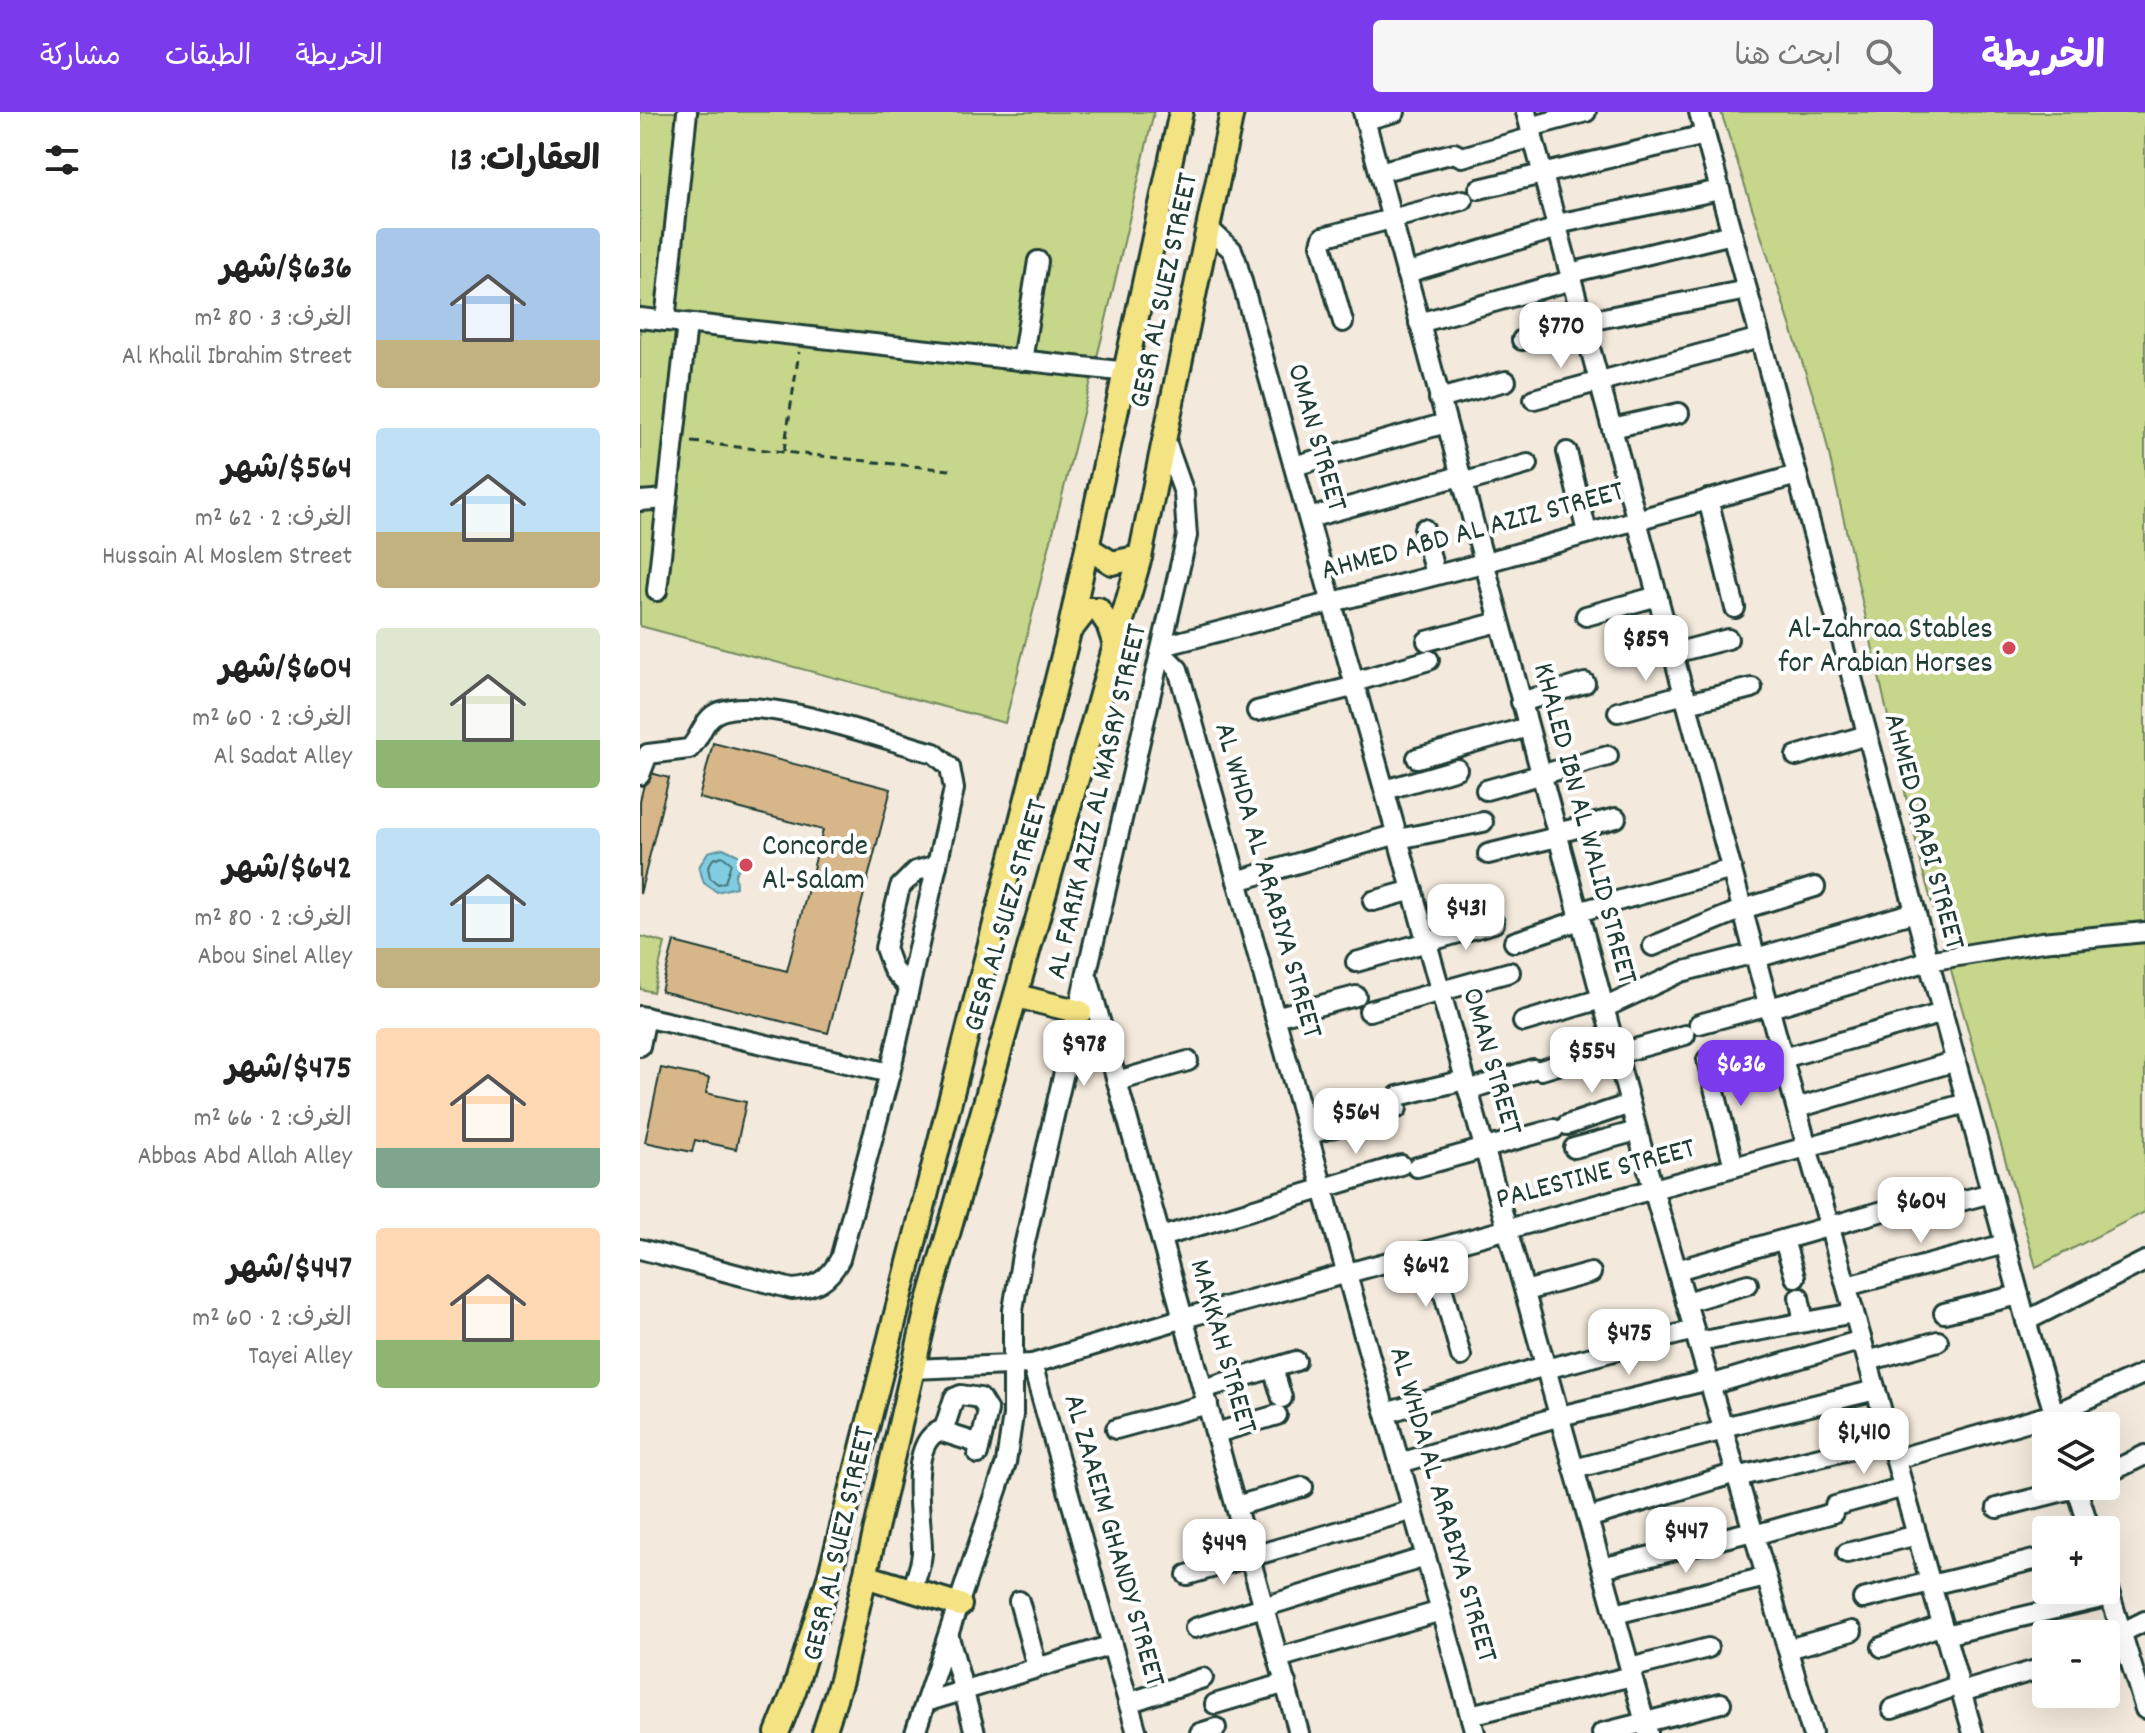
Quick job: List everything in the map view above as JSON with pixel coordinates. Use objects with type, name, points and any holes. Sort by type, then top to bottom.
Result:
[{"type":"main road","name":"GESR AL SUEZ STREET","points":[[777,1733],[794,1691],[833,1563],[1068,636],[1128,372],[1181,112]]},
{"type":"main road","name":"GESR AL SUEZ STREET","points":[[824,1733],[841,1680],[913,1369],[1140,557],[1232,112]]},
{"type":"main road","points":[[1088,548],[1112,563],[1140,557]]},
{"type":"main road","points":[[1068,636],[1081,615],[1090,607],[1096,608],[1106,618],[1116,648]]},
{"type":"main road","points":[[1017,996],[1080,1012]]},
{"type":"main road","points":[[865,1576],[960,1605]]},
{"type":"street","points":[[665,321],[687,112]]},
{"type":"street","points":[[1364,116],[1395,112]]},
{"type":"street","points":[[1379,172],[1454,153],[1462,157],[1530,126],[1586,112]]},
{"type":"street","name":"AHMED ORABI STREET","points":[[1699,112],[1991,1193],[2054,1412]]},
{"type":"street","name":"KHALED IBN AL WALID STREET","points":[[1364,116],[1653,1189],[1812,1733]]},
{"type":"street","points":[[1530,126],[1807,1147],[1973,1733]]},
{"type":"street","points":[[1479,189],[1705,135]]},
{"type":"street","points":[[1406,273],[1557,226],[1720,190]]},
{"type":"street","points":[[1343,322],[1321,241],[1463,200]]},
{"type":"street","name":"OMAN STREET","points":[[1210,230],[1232,250],[1236,260],[1646,1727]]},
{"type":"street","points":[[1419,323],[1571,276],[1732,234]]},
{"type":"street","points":[[1022,361],[1038,261]]},
{"type":"street","points":[[1522,340],[1584,323],[1747,290]]},
{"type":"street","points":[[640,318],[1128,372]]},
{"type":"street","points":[[657,591],[687,324]]},
{"type":"street","points":[[1534,399],[1760,338]]},
{"type":"street","points":[[1439,399],[1506,381]]},
{"type":"street","points":[[1612,428],[1679,413]]},
{"type":"street","points":[[1294,466],[1446,423]]},
{"type":"street","name":"AL FARIK AZIZ AL MASRY STREET","points":[[915,1733],[1006,1463],[1013,1415],[1012,1366],[1017,1283],[1188,523],[1180,476],[1166,442]]},
{"type":"street","points":[[1567,452],[1587,532]]},
{"type":"street","points":[[1309,518],[1528,464]]},
{"type":"street","name":"AHMED ABD AL AZIZ STREET","points":[[1162,649],[1797,475]]},
{"type":"street","points":[[640,501],[667,499]]},
{"type":"street","points":[[1708,499],[1735,608]]},
{"type":"street","points":[[1424,529],[1435,575]]},
{"type":"street","points":[[1586,616],[1658,596]]},
{"type":"street","points":[[1427,641],[1499,622]]},
{"type":"street","points":[[1674,653],[1728,639]]},
{"type":"street","name":"AL WHDA AL ARABIYA STREET","points":[[1162,649],[1178,669],[1473,1724]]},
{"type":"street","points":[[1257,711],[1429,660]]},
{"type":"street","points":[[1521,702],[1585,683]]},
{"type":"street","points":[[1618,712],[1752,688]]},
{"type":"street","points":[[640,775],[648,754],[689,749],[718,712],[756,706],[934,753],[950,767],[954,778],[890,1073],[840,1259],[821,1282],[792,1289],[640,1249]]},
{"type":"street","points":[[1417,758],[1528,727]]},
{"type":"street","points":[[1796,756],[1867,735]]},
{"type":"street","points":[[1486,790],[1608,756]]},
{"type":"street","points":[[1385,790],[1457,769]]},
{"type":"street","points":[[1488,854],[1616,818]]},
{"type":"street","points":[[1237,881],[1398,837],[1483,822]]},
{"type":"street","points":[[909,987],[893,970],[885,948],[900,887],[916,871],[937,865]]},
{"type":"street","points":[[1514,942],[1579,916],[1732,869]]},
{"type":"street","points":[[1653,946],[1743,909],[1815,887]]},
{"type":"street","points":[[1373,901],[1413,890]]},
{"type":"street","points":[[1523,1022],[1603,1003],[1681,972],[1756,956],[1915,912]]},
{"type":"street","points":[[1356,962],[1494,923]]},
{"type":"street","points":[[1308,1135],[1398,1102],[1616,1051],[1928,961],[2042,942],[2145,932]]},
{"type":"street","points":[[1369,1011],[1510,972]]},
{"type":"street","name":"MAKKAH STREET","points":[[1088,977],[1299,1733]]},
{"type":"street","points":[[1275,1017],[1356,996]]},
{"type":"street","points":[[1783,1058],[1943,1013]]},
{"type":"street","points":[[640,1046],[643,1017],[890,1073]]},
{"type":"street","points":[[1707,1060],[1734,1167]]},
{"type":"street","points":[[1117,1081],[1188,1061]]},
{"type":"street","points":[[1797,1108],[1956,1061]]},
{"type":"street","name":"PALESTINE STREET","points":[[913,1369],[1032,1364],[1184,1318],[1967,1103]]},
{"type":"street","points":[[1161,1237],[1323,1188],[1560,1127],[1630,1104]]},
{"type":"street","points":[[1574,1148],[1637,1131]]},
{"type":"street","points":[[1677,1270],[1830,1227],[1991,1193]]},
{"type":"street","points":[[1784,1240],[1795,1277]]},
{"type":"street","points":[[1847,1286],[2005,1244]]},
{"type":"street","points":[[1432,1250],[1461,1356]]},
{"type":"street","points":[[2026,1321],[2145,1261]]},
{"type":"street","points":[[1525,1291],[1591,1273]]},
{"type":"street","points":[[1686,1302],[1748,1284]]},
{"type":"street","points":[[1944,1313],[2019,1295]]},
{"type":"street","points":[[1799,1297],[1804,1322]]},
{"type":"street","points":[[1386,1413],[1546,1367],[1696,1336],[1779,1327],[1854,1313]]},
{"type":"street","points":[[1400,1463],[1560,1416],[1710,1382],[1862,1340]]},
{"type":"street","points":[[1868,1361],[1938,1341]]},
{"type":"street","points":[[1116,1429],[1296,1361]]},
{"type":"street","name":"AL ZAAEIM GHANDY STREET","points":[[1032,1364],[1137,1733]]},
{"type":"street","points":[[1216,1433],[1280,1407],[1273,1368]]},
{"type":"street","points":[[2071,1412],[2145,1373]]},
{"type":"street","points":[[1574,1469],[1876,1390]]},
{"type":"street","points":[[912,1590],[922,1553],[917,1510],[920,1474],[931,1435],[943,1432],[979,1449],[988,1411],[980,1398],[961,1395],[954,1398],[943,1432]]},
{"type":"street","points":[[1896,1459],[1970,1438],[2032,1425]]},
{"type":"street","points":[[1588,1518],[1737,1475],[1890,1440]]},
{"type":"street","points":[[2120,1467],[2145,1455]]},
{"type":"street","points":[[1236,1506],[1303,1487]]},
{"type":"street","points":[[1602,1568],[1754,1533],[1904,1487]]},
{"type":"street","points":[[1997,1508],[2032,1499]]},
{"type":"street","points":[[1187,1575],[1413,1510]]},
{"type":"street","points":[[1847,1553],[1917,1535]]},
{"type":"street","points":[[1195,1628],[1265,1609],[1426,1557]]},
{"type":"street","points":[[1863,1599],[2032,1560]]},
{"type":"street","points":[[1615,1614],[1766,1577]]},
{"type":"street","points":[[1019,1601],[1037,1667]]},
{"type":"street","points":[[1882,1647],[2048,1604]]},
{"type":"street","points":[[2113,1604],[2145,1709]]},
{"type":"street","points":[[1278,1658],[1441,1611]]},
{"type":"street","points":[[2120,1640],[2145,1621]]},
{"type":"street","points":[[1788,1649],[1852,1631]]},
{"type":"street","points":[[949,1637],[975,1733]]},
{"type":"street","points":[[926,1702],[1112,1645]]},
{"type":"street","points":[[1473,1724],[1708,1648]]},
{"type":"street","points":[[1892,1709],[2032,1670]]},
{"type":"street","points":[[1128,1703],[1203,1678]]},
{"type":"street","points":[[1215,1704],[1286,1683]]},
{"type":"street","points":[[1602,1733],[1646,1727],[1721,1703]]},
{"type":"path","points":[[784,452],[801,336]]},
{"type":"path","points":[[674,440],[950,470]]},
{"type":"green space","points":[[640,112],[1154,112],[1102,337],[1005,723],[640,626]]},
{"type":"green space","name":"Al-Zahraa Stables for Arabian Horses","points":[[1721,112],[2145,112],[2145,1212],[2036,1267],[1923,872],[1822,423]]},
{"type":"green space","points":[[640,936],[665,943],[653,992],[640,989]]},
{"type":"water","points":[[723,848],[738,855],[742,864],[735,874],[736,887],[717,892],[704,883],[699,867],[708,852]]},
{"type":"building","points":[[713,743],[891,789],[828,1033],[661,991],[674,942],[787,971],[823,830],[699,798]]},
{"type":"building","points":[[647,772],[669,778],[640,894],[640,801]]},
{"type":"building","points":[[661,1068],[709,1078],[706,1093],[746,1102],[736,1149],[695,1140],[692,1152],[645,1142]]},
{"type":"place","name":"Al-Zahraa Stables for Arabian Horses","points":[[2009,648]]},
{"type":"place","name":"Concorde Al-Salam","points":[[746,865]]}]
